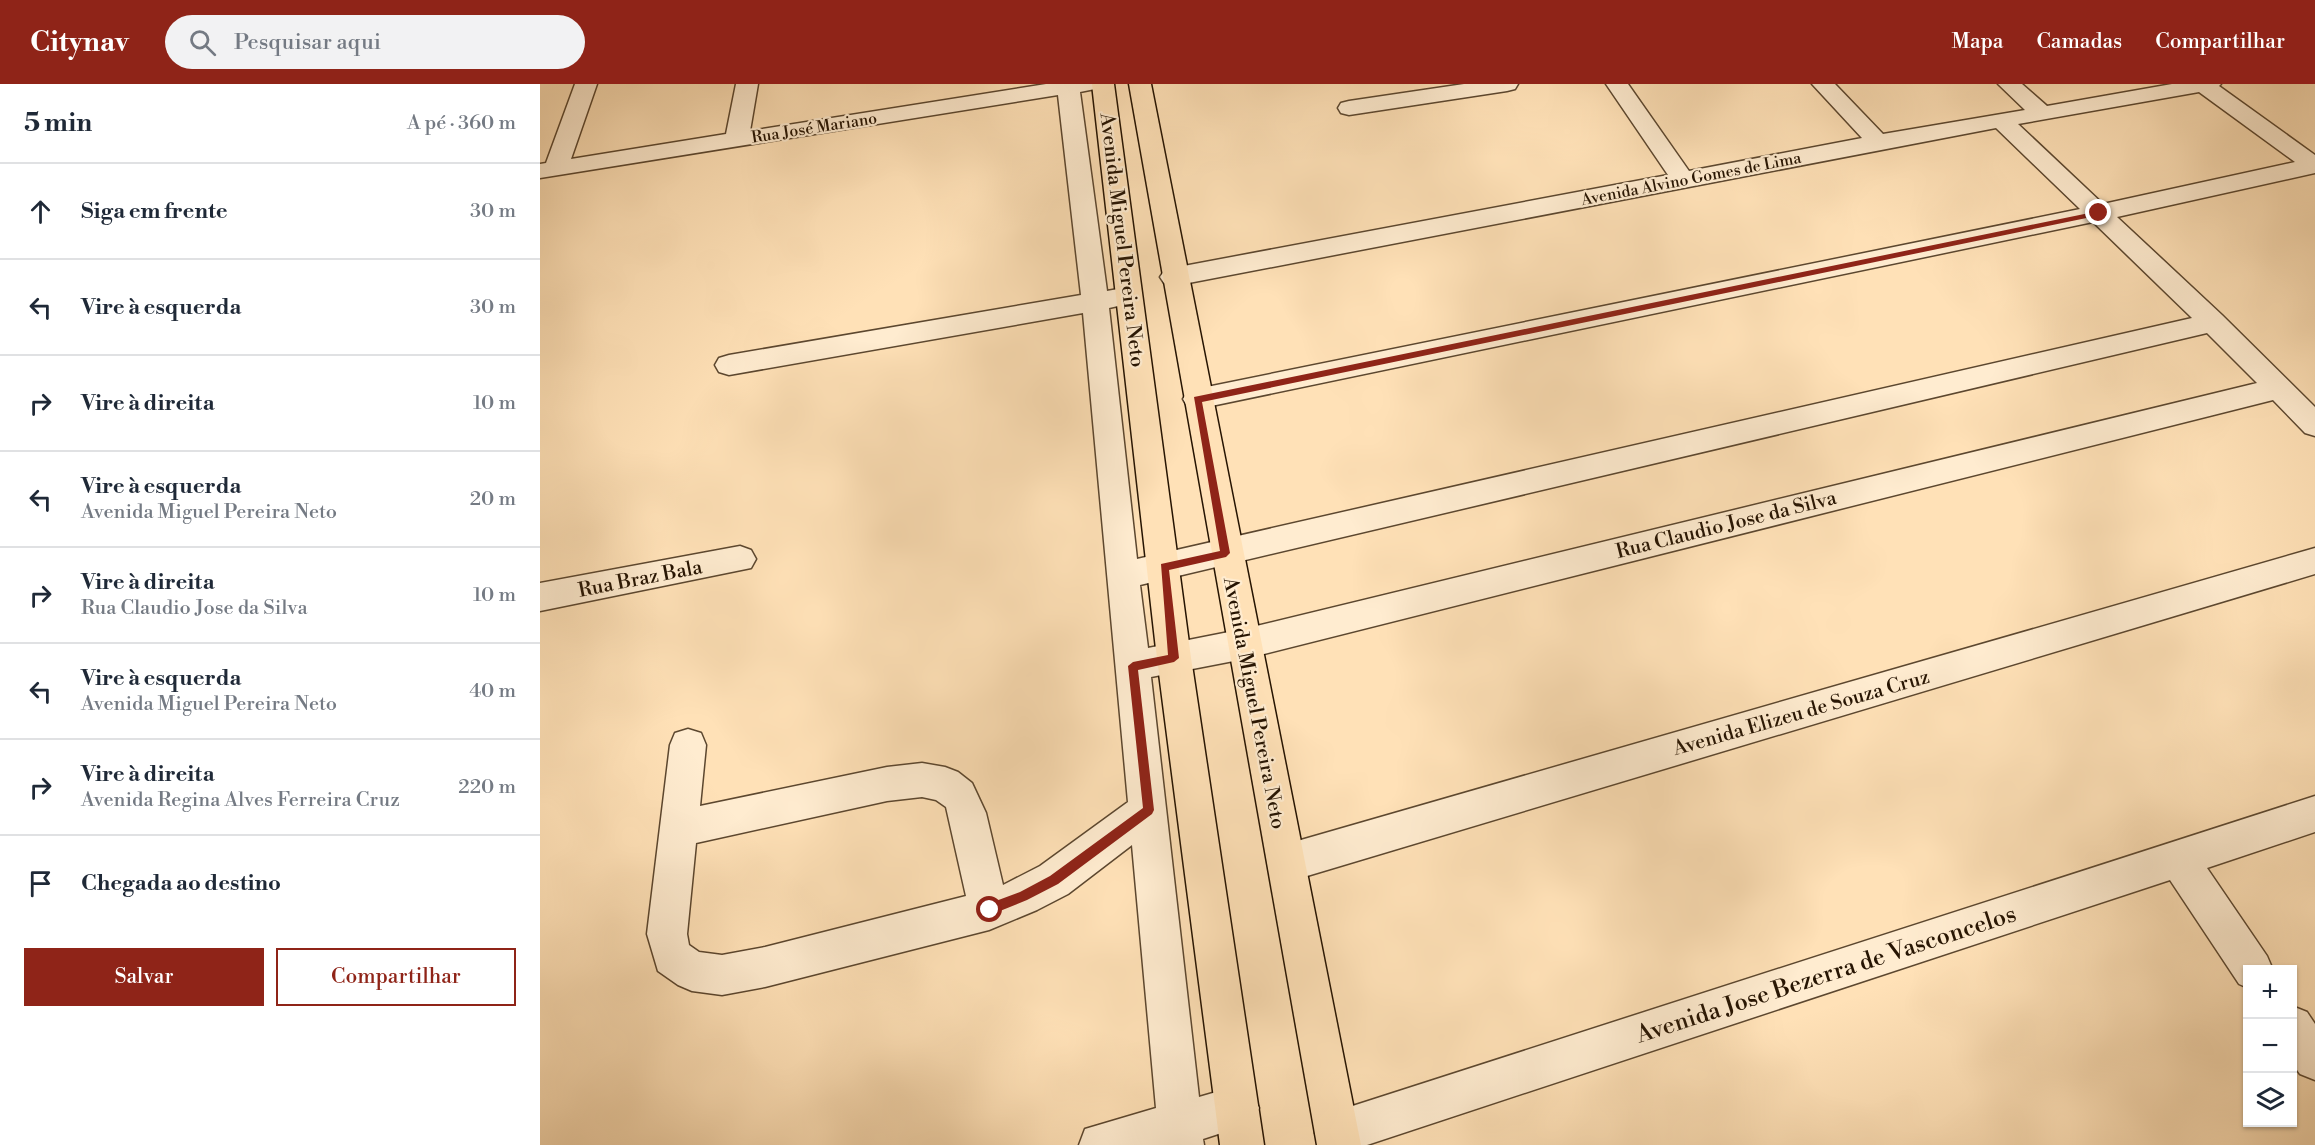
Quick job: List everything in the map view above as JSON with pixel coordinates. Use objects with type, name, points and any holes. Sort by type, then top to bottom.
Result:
[{"type":"main road","name":"Avenida Miguel Pereira Neto","points":[[1104,84],[1174,658],[1240,1126]]},
{"type":"main road","name":"Avenida Miguel Pereira Neto","points":[[1140,84],[1173,277],[1338,1139]]},
{"type":"street","points":[[548,170],[586,84]]},
{"type":"street","points":[[737,139],[747,84]]},
{"type":"street","points":[[1349,108],[1507,84]]},
{"type":"street","points":[[1617,84],[1683,179]]},
{"type":"street","points":[[1823,84],[1878,142]]},
{"type":"street","points":[[2009,84],[2041,112]]},
{"type":"street","points":[[2205,84],[2315,166]]},
{"type":"street","name":"Avenida Alvino Gomes de Lima","points":[[1173,277],[1878,142],[2205,84]]},
{"type":"street","points":[[1078,86],[1095,303],[1181,1134]]},
{"type":"street","name":"Rua José Mariano","points":[[548,170],[1078,86]]},
{"type":"street","points":[[2001,121],[2213,322],[2315,425]]},
{"type":"street","points":[[1197,399],[2099,213],[2315,166]]},
{"type":"street","points":[[729,365],[1095,303],[1130,295]]},
{"type":"street","points":[[1122,576],[2213,322]]},
{"type":"street","name":"Rua Claudio Jose da Silva","points":[[1133,666],[1244,644],[2278,388]]},
{"type":"street","name":"Rua Braz Bala","points":[[540,597],[740,559]]},
{"type":"street","name":"Avenida Elizeu de Souza Cruz","points":[[1287,863],[2315,561]]},
{"type":"street","points":[[688,745],[667,934],[672,957],[692,972],[722,975],[754,969],[990,910],[1054,880],[1148,810]]},
{"type":"street","points":[[679,829],[887,784],[922,780],[945,784],[959,795],[968,813],[990,910]]},
{"type":"street","name":"Avenida Jose Bezerra de Vasconcelos","points":[[1338,1139],[2315,814]]},
{"type":"street","points":[[2178,859],[2250,965]]},
{"type":"street","points":[[2297,1034],[2315,1059]]},
{"type":"street","points":[[1101,1145],[1240,1126]]},
{"type":"route","points":[[990,910],[1054,880],[1148,810],[1133,666],[1174,658],[1164,567],[1226,553],[1197,399],[2099,213]]}]
